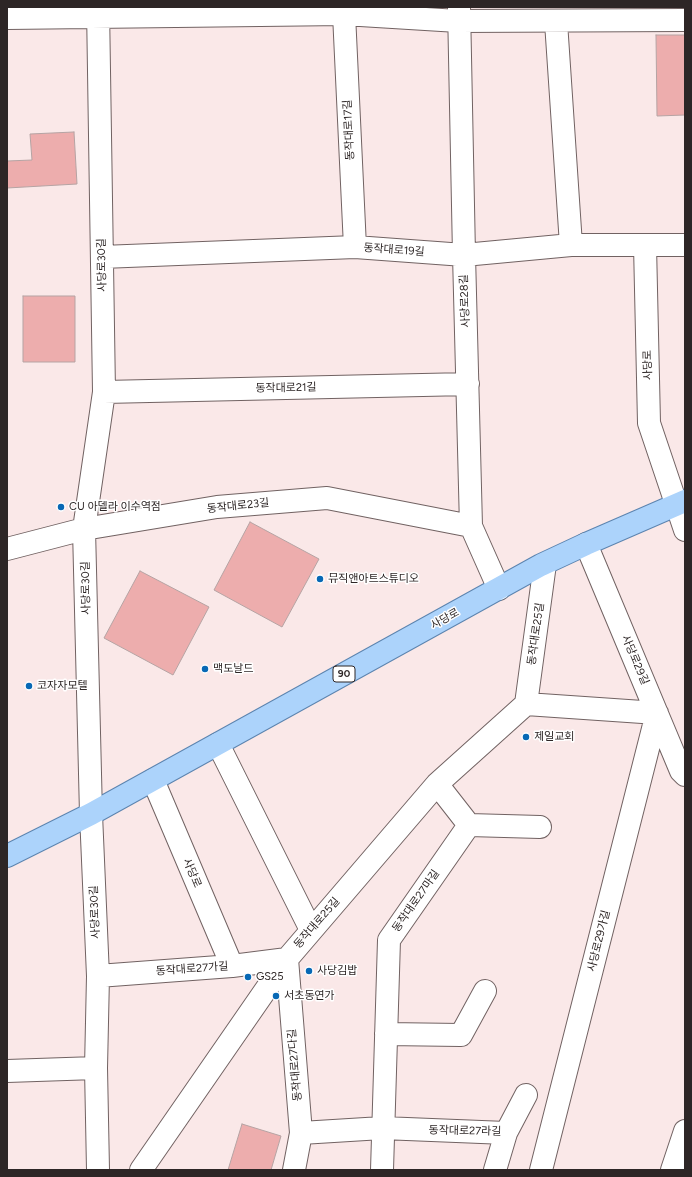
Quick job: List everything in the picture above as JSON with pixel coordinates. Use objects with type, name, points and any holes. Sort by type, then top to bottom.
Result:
[{"type":"main road","name":"사당로","points":[[7,856],[91,814],[545,564],[586,544],[681,503]]},
{"type":"street","points":[[7,18],[98,12],[293,11],[344,14],[458,14],[556,22],[685,20]]},
{"type":"street","name":"사당로30길","points":[[98,12],[104,392],[84,529],[91,814],[98,976],[96,1068],[98,1170]]},
{"type":"street","name":"동작대로17길","points":[[344,14],[355,247]]},
{"type":"street","name":"사당로28길","points":[[458,14],[471,526],[499,589]]},
{"type":"street","points":[[556,22],[571,245]]},
{"type":"street","name":"동작대로19길","points":[[102,257],[355,247],[464,255],[571,245],[685,244]]},
{"type":"street","name":"사당로","points":[[645,245],[649,423],[681,503]]},
{"type":"street","name":"동작대로21길","points":[[104,392],[468,384]]},
{"type":"street","name":"동작대로23길","points":[[7,549],[84,529],[217,507],[326,498],[471,526]]},
{"type":"street","points":[[681,503],[685,530]]},
{"type":"street","name":"사당로29길","points":[[586,544],[656,713],[684,772]]},
{"type":"street","name":"동작대로25길","points":[[142,1170],[286,959],[437,784],[526,704],[545,564]]},
{"type":"street","points":[[526,704],[656,713]]},
{"type":"street","name":"사당로29가길","points":[[541,1170],[656,713]]},
{"type":"street","points":[[218,744],[311,930]]},
{"type":"street","name":"사당로","points":[[153,780],[232,966]]},
{"type":"street","points":[[437,784],[470,826],[540,827]]},
{"type":"street","name":"동작대로27마길","points":[[382,1128],[389,940],[470,826]]},
{"type":"street","name":"동작대로27가길","points":[[98,976],[232,966],[286,959]]},
{"type":"street","name":"동작대로27다길","points":[[286,959],[301,1133],[294,1170]]},
{"type":"street","points":[[386,1034],[461,1035],[485,991]]},
{"type":"street","points":[[7,1071],[96,1068]]},
{"type":"street","name":"동작대로27라길","points":[[301,1133],[382,1128],[506,1133],[526,1095]]},
{"type":"street","points":[[382,1128],[382,1170]]},
{"type":"street","points":[[672,1170],[685,1131]]},
{"type":"street","points":[[495,1170],[506,1133]]},
{"type":"building","points":[[656,35],[685,35],[685,115],[657,116]]},
{"type":"building","points":[[74,132],[77,184],[7,188],[7,161],[32,160],[30,134]]},
{"type":"building","points":[[23,296],[75,296],[75,362],[23,362]]},
{"type":"building","points":[[250,522],[319,559],[282,627],[214,590]]},
{"type":"building","points":[[140,571],[209,607],[173,675],[104,638]]},
{"type":"building","points":[[242,1124],[281,1136],[271,1170],[228,1170]]},
{"type":"place","name":"CU 아델라 이수역점","points":[[61,507]]},
{"type":"place","name":"뮤직앤아트스튜디오","points":[[320,579]]},
{"type":"place","name":"맥도날드","points":[[205,669]]},
{"type":"place","name":"코자자모텔","points":[[29,686]]},
{"type":"place","name":"제일교회","points":[[526,737]]},
{"type":"place","name":"사당김밥","points":[[309,971]]},
{"type":"place","name":"GS25","points":[[248,977]]},
{"type":"place","name":"서초동연가","points":[[276,996]]}]
